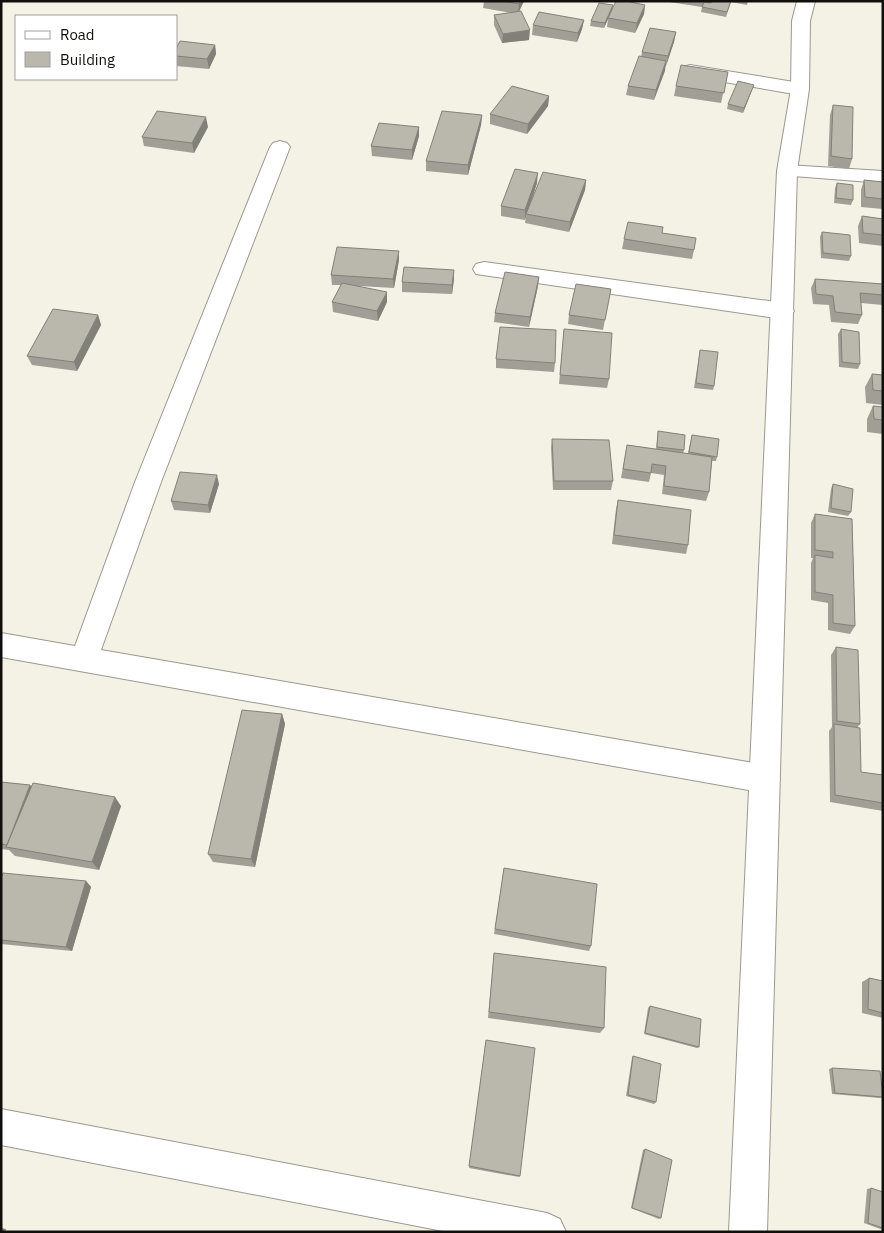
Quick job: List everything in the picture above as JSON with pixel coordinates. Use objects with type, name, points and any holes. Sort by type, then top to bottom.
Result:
[{"type":"street","points":[[748,1232],[787,171],[800,89],[801,21],[806,1]]},
{"type":"street","points":[[690,72],[800,89]]},
{"type":"street","points":[[84,658],[148,482],[280,147]]},
{"type":"street","points":[[787,171],[883,177]]},
{"type":"street","points":[[484,269],[783,311]]},
{"type":"street","points":[[1,645],[84,658],[766,779]]},
{"type":"street","points":[[1,1127],[546,1232]]},
{"type":"building","points":[[503,1],[520,1],[519,4]]},
{"type":"building","points":[[616,1],[645,5],[637,23],[608,18]]},
{"type":"building","points":[[712,1],[731,1],[727,12],[702,7],[704,2],[711,3]]},
{"type":"building","points":[[599,3],[613,5],[605,23],[591,21]]},
{"type":"building","points":[[521,11],[530,30],[503,34],[494,15]]},
{"type":"building","points":[[539,12],[584,20],[578,33],[533,25]]},
{"type":"building","points":[[650,28],[676,32],[668,56],[642,52]]},
{"type":"building","points":[[180,41],[215,45],[207,59],[178,56]]},
{"type":"building","points":[[639,56],[666,61],[656,90],[628,86]]},
{"type":"building","points":[[681,65],[728,72],[724,93],[676,86]]},
{"type":"building","points":[[738,81],[754,85],[744,108],[728,104]]},
{"type":"building","points":[[512,86],[549,96],[528,124],[490,114]]},
{"type":"building","points":[[833,105],[853,107],[852,159],[831,156]]},
{"type":"building","points":[[157,111],[206,117],[192,143],[142,137]]},
{"type":"building","points":[[442,111],[482,115],[468,165],[426,161]]},
{"type":"building","points":[[379,123],[419,127],[412,150],[371,146]]},
{"type":"building","points":[[515,169],[538,173],[525,210],[501,206]]},
{"type":"building","points":[[543,172],[586,180],[570,222],[526,214]]},
{"type":"building","points":[[864,180],[883,182],[883,199],[865,197]]},
{"type":"building","points":[[837,183],[853,185],[853,200],[836,198]]},
{"type":"building","points":[[862,216],[883,219],[883,235],[863,233]]},
{"type":"building","points":[[628,222],[663,227],[662,233],[696,238],[694,250],[624,239]]},
{"type":"building","points":[[822,232],[850,235],[851,256],[823,253]]},
{"type":"building","points":[[337,247],[399,251],[393,279],[331,275]]},
{"type":"building","points":[[404,267],[454,270],[452,285],[402,282]]},
{"type":"building","points":[[505,272],[539,277],[530,317],[495,313]]},
{"type":"building","points":[[815,279],[883,284],[883,295],[860,293],[862,315],[835,312],[833,296],[816,294]]},
{"type":"building","points":[[342,283],[387,292],[377,311],[332,302]]},
{"type":"building","points":[[576,284],[611,289],[605,320],[569,315]]},
{"type":"building","points":[[53,309],[98,315],[74,362],[27,356]]},
{"type":"building","points":[[500,327],[556,330],[555,363],[496,359]]},
{"type":"building","points":[[564,329],[612,333],[609,379],[560,375]]},
{"type":"building","points":[[841,329],[859,332],[860,364],[842,362]]},
{"type":"building","points":[[700,350],[718,352],[714,386],[696,383]]},
{"type":"building","points":[[872,374],[883,375],[883,391],[873,390]]},
{"type":"building","points":[[873,406],[883,407],[883,420],[874,419]]},
{"type":"building","points":[[658,431],[685,435],[684,450],[657,447]]},
{"type":"building","points":[[692,435],[719,439],[717,457],[689,452]]},
{"type":"building","points":[[552,439],[609,440],[613,481],[554,481]]},
{"type":"building","points":[[627,445],[712,457],[709,492],[664,486],[666,466],[652,464],[651,473],[623,469]]},
{"type":"building","points":[[180,472],[217,475],[208,505],[171,501]]},
{"type":"building","points":[[833,484],[853,489],[851,512],[831,508]]},
{"type":"building","points":[[618,500],[691,510],[688,545],[614,535]]},
{"type":"building","points":[[815,514],[852,519],[855,626],[833,623],[833,595],[815,592],[815,555],[833,558],[833,552],[815,550]]},
{"type":"building","points":[[836,647],[858,650],[860,724],[837,721]]},
{"type":"building","points":[[242,710],[282,714],[251,859],[208,854]]},
{"type":"building","points":[[834,724],[860,728],[861,772],[883,775],[883,803],[835,795]]},
{"type":"building","points":[[1,782],[30,785],[7,845],[1,844]]},
{"type":"building","points":[[33,783],[115,797],[92,862],[6,847]]},
{"type":"building","points":[[504,868],[597,884],[591,946],[495,929]]},
{"type":"building","points":[[3,873],[86,881],[66,947],[1,940],[1,878]]},
{"type":"building","points":[[494,953],[606,967],[604,1028],[489,1012]]},
{"type":"building","points":[[869,978],[883,981],[883,1013],[868,1009]]},
{"type":"building","points":[[650,1006],[701,1019],[699,1047],[645,1033]]},
{"type":"building","points":[[486,1040],[535,1048],[520,1176],[469,1166]]},
{"type":"building","points":[[633,1056],[661,1064],[656,1102],[628,1095]]},
{"type":"building","points":[[832,1068],[880,1071],[883,1097],[835,1093]]},
{"type":"building","points":[[645,1149],[672,1160],[661,1218],[632,1208]]},
{"type":"building","points":[[871,1188],[883,1192],[883,1228],[868,1223]]}]
